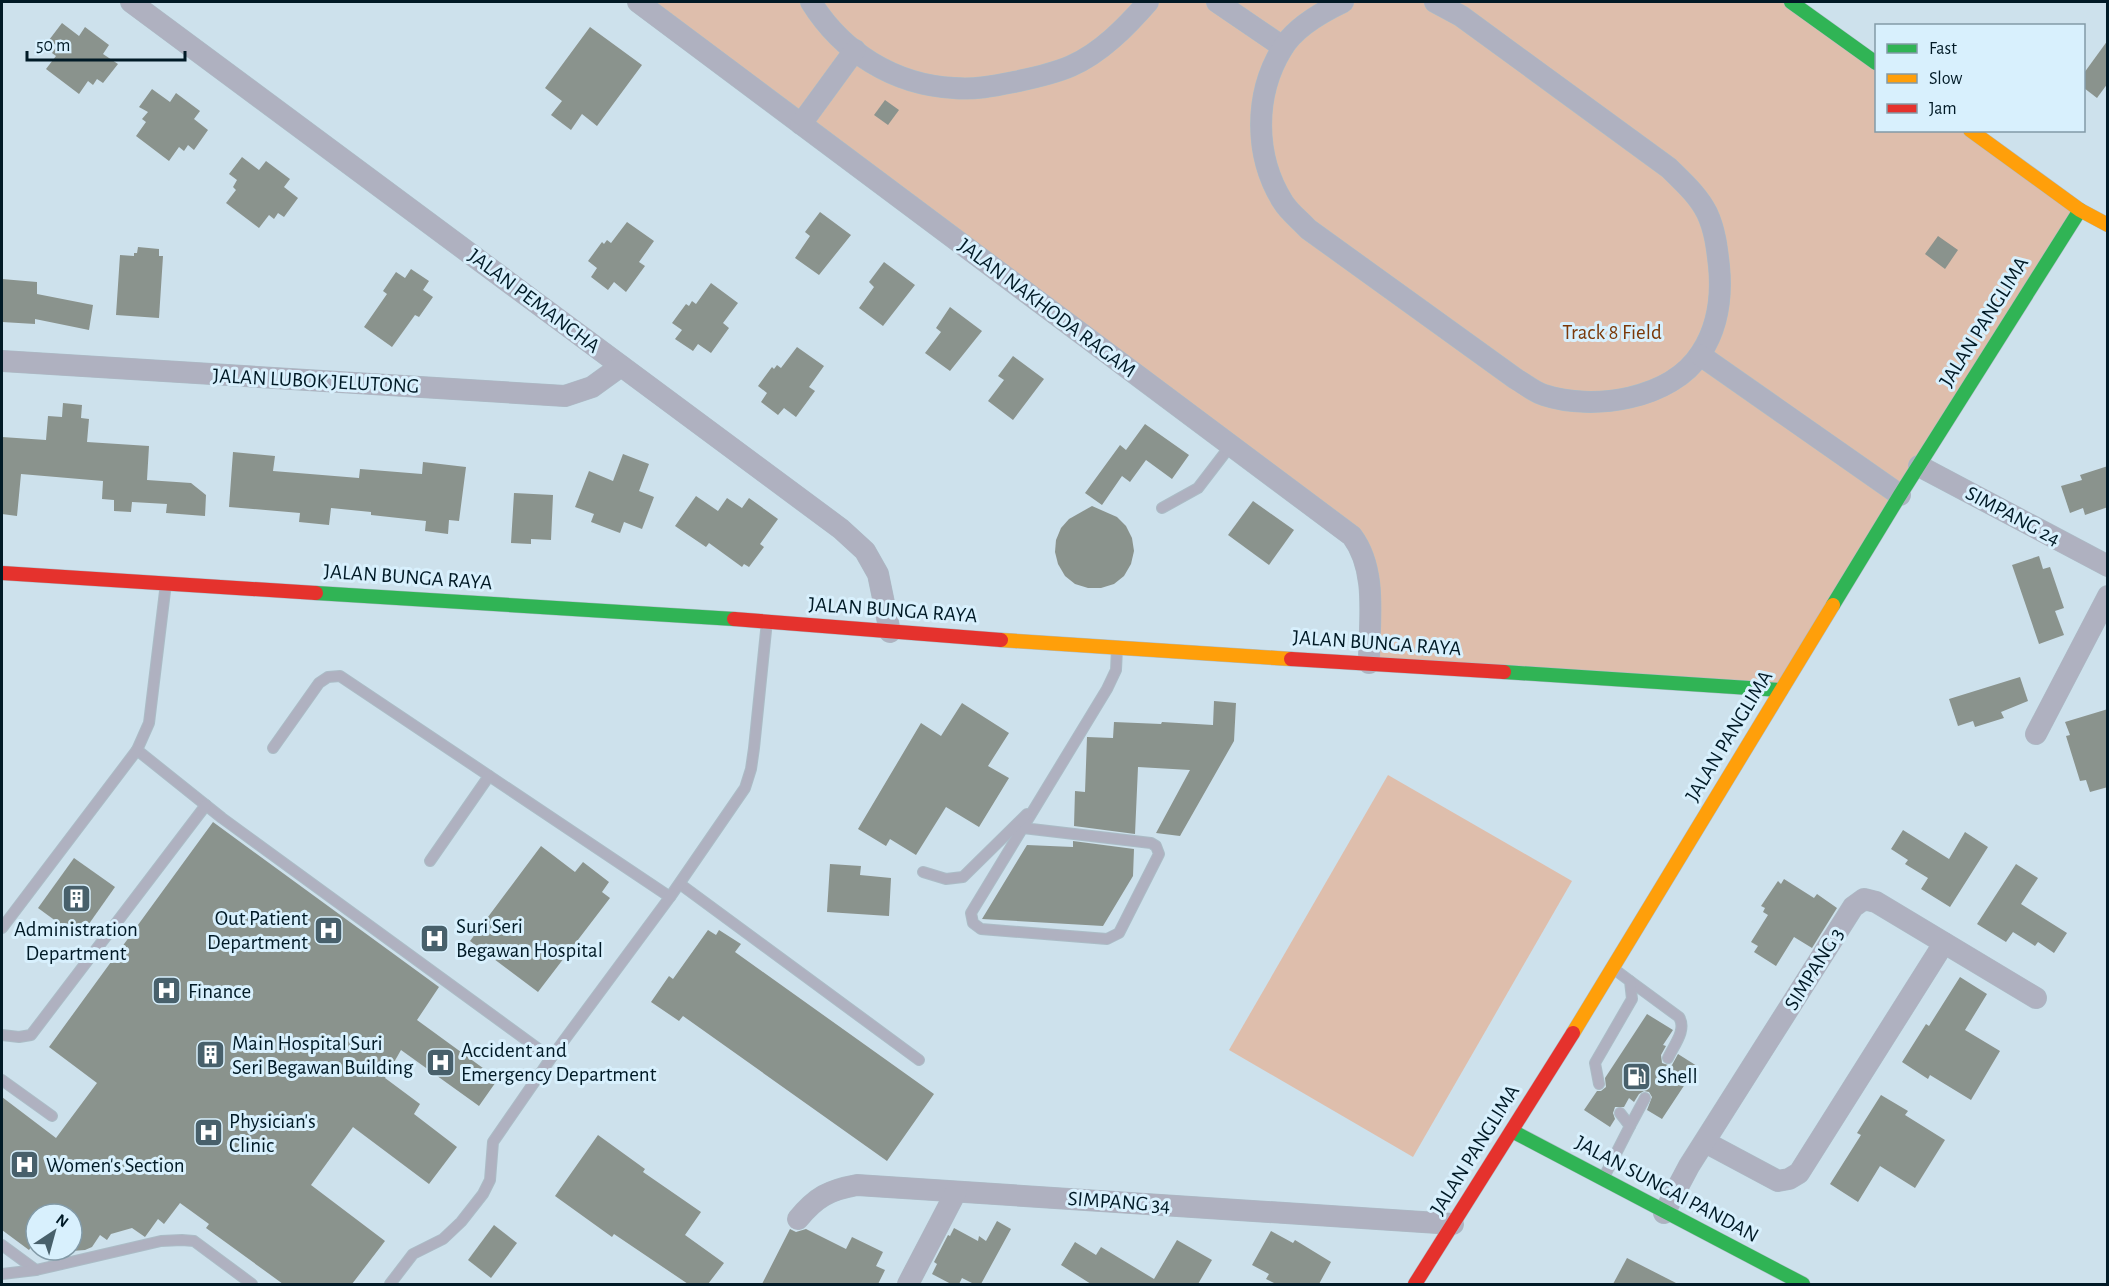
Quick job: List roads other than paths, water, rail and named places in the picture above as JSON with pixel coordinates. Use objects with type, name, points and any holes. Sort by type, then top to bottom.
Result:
[{"type":"street","name":"JALAN PEMANCHA","points":[[131,2],[787,488],[865,551],[878,574],[890,632]]},
{"type":"street","name":"JALAN NAKHODA RAGAM","points":[[638,2],[1344,530],[1357,543],[1368,568],[1369,663]]},
{"type":"street","points":[[811,2],[836,36],[875,65],[911,81],[955,88],[992,86],[1052,73],[1073,65],[1115,36],[1148,2]]},
{"type":"street","points":[[1216,2],[1283,47]]},
{"type":"street","points":[[1343,2],[1302,27],[1283,47],[1270,75],[1260,121],[1262,143],[1269,174],[1284,203],[1308,229],[1516,379],[1541,394],[1568,401],[1601,402],[1628,398],[1655,390],[1680,375],[1700,355],[1712,332],[1719,307],[1720,279],[1715,235],[1707,213],[1694,192],[1669,168],[1650,154],[1461,16],[1435,2]]},
{"type":"street","points":[[1791,2],[1875,62]]},
{"type":"street","points":[[801,124],[855,50]]},
{"type":"street","points":[[1973,132],[2080,210],[2108,225]]},
{"type":"street","name":"JALAN PANGLIMA","points":[[1415,1284],[1613,969],[1900,495],[2080,210]]},
{"type":"street","points":[[1700,355],[1900,495]]},
{"type":"street","name":"JALAN LUBOK JELUTONG","points":[[2,362],[565,396],[592,387],[621,366]]},
{"type":"street","name":"SIMPANG 24","points":[[1919,466],[2108,566]]},
{"type":"street","name":"JALAN BUNGA RAYA","points":[[2,573],[767,621],[1117,648],[1781,690]]},
{"type":"street","points":[[2036,734],[2108,596]]},
{"type":"street","name":"SIMPANG 3","points":[[1664,1213],[1689,1166],[1853,907],[1864,899],[1876,902],[2036,998]]},
{"type":"street","points":[[1705,1142],[1778,1181],[1789,1179],[1799,1173],[1944,943]]},
{"type":"street","name":"JALAN SUNGAI PANDAN","points":[[1512,1131],[1664,1213],[1803,1284]]},
{"type":"street","name":"SIMPANG 34","points":[[798,1220],[808,1206],[823,1195],[837,1189],[857,1185],[1453,1224]]},
{"type":"street","points":[[908,1284],[956,1192]]},
{"type":"lane","points":[[1162,508],[1198,488],[1231,445]]},
{"type":"lane","points":[[2,928],[137,750],[149,723],[166,583]]},
{"type":"lane","points":[[390,1284],[413,1254],[443,1239],[461,1222],[483,1194],[490,1180],[493,1142],[551,1058],[680,884],[745,788],[754,748],[767,621]]},
{"type":"lane","points":[[1023,828],[1151,843],[1156,846],[1159,854],[1119,933],[1107,939],[981,929],[973,923],[971,913],[1107,689],[1116,670],[1117,648]]},
{"type":"lane","points":[[273,748],[319,684],[328,677],[340,676],[670,897]]},
{"type":"lane","points":[[137,750],[206,806],[551,1058]]},
{"type":"lane","points":[[430,861],[489,776]]},
{"type":"lane","points":[[923,872],[946,879],[963,877],[1038,803]]},
{"type":"lane","points":[[2,1035],[19,1037],[31,1035],[206,806]]},
{"type":"lane","points":[[680,884],[919,1060]]},
{"type":"lane","points":[[1613,969],[1679,1017],[1683,1029],[1668,1058]]},
{"type":"lane","points":[[1599,1084],[1595,1063],[1632,999],[1630,981]]},
{"type":"lane","points":[[2,1080],[52,1116]]},
{"type":"lane","points":[[1603,1180],[1645,1098]]},
{"type":"lane","points":[[1620,1113],[1630,1126]]},
{"type":"lane","points":[[2,1274],[36,1270],[161,1241],[182,1239],[194,1241],[252,1284]]},
{"type":"lane","points":[[2,1245],[36,1270]]},
{"type":"place","name":"Administration Department","points":[[76,898]]},
{"type":"place","name":"Out Patient Department","points":[[329,930]]},
{"type":"place","name":"Suri Seri Begawan Hospital","points":[[435,938]]},
{"type":"place","name":"Finance","points":[[167,991]]},
{"type":"place","name":"Main Hospital Suri Seri Begawan Building","points":[[211,1055]]},
{"type":"place","name":"Accident and Emergency Department","points":[[440,1062]]},
{"type":"place","name":"Shell","points":[[1636,1076]]},
{"type":"place","name":"Physician's Clinic","points":[[208,1133]]},
{"type":"place","name":"Women's Section","points":[[25,1165]]},
{"type":"park label","name":"Track 8 Field","points":[[1612,332]]}]
